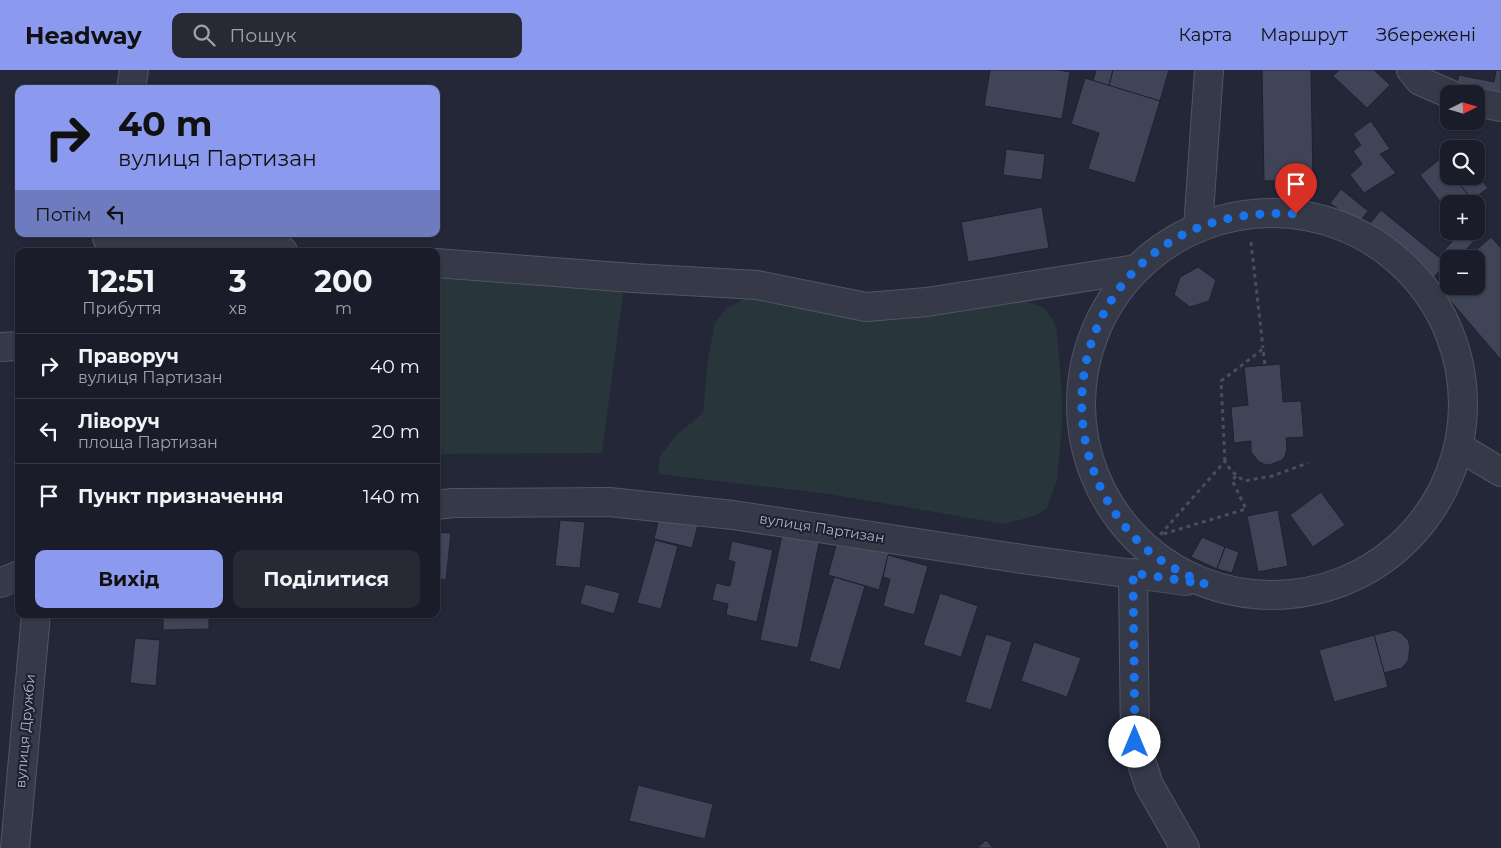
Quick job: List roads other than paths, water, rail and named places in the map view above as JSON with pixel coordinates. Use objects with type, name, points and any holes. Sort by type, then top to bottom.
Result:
[{"type":"street","points":[[132,85],[134,70]]},
{"type":"street","points":[[1198,228],[1209,70]]},
{"type":"street","points":[[1411,70],[1420,81],[1440,90]]},
{"type":"street","points":[[1485,104],[1501,107]]},
{"type":"street","points":[[1257,213],[1296,214],[1342,226],[1376,244],[1396,258],[1424,288],[1436,306],[1450,334],[1462,379],[1463,409],[1458,447],[1446,485],[1427,517],[1396,551],[1362,574],[1322,590],[1295,595],[1268,596],[1246,594],[1205,584],[1171,567],[1145,548],[1128,531],[1108,503],[1098,483],[1084,442],[1081,401],[1084,368],[1098,325],[1112,299],[1136,269],[1161,248],[1198,228],[1231,217],[1257,213]]},
{"type":"street","points":[[107,241],[230,248]]},
{"type":"street","points":[[440,263],[757,285],[866,307],[927,302],[1136,269]]},
{"type":"street","points":[[0,347],[15,346]]},
{"type":"street","points":[[1458,447],[1501,472]]},
{"type":"street","name":"вулиця Партизан","points":[[440,505],[610,502],[733,515],[1029,560],[1205,584]]},
{"type":"street","points":[[1133,573],[1135,742],[1149,785],[1185,848]]},
{"type":"street","points":[[0,583],[15,577]]},
{"type":"street","name":"вулиця Дружби","points":[[15,848],[36,618]]}]
